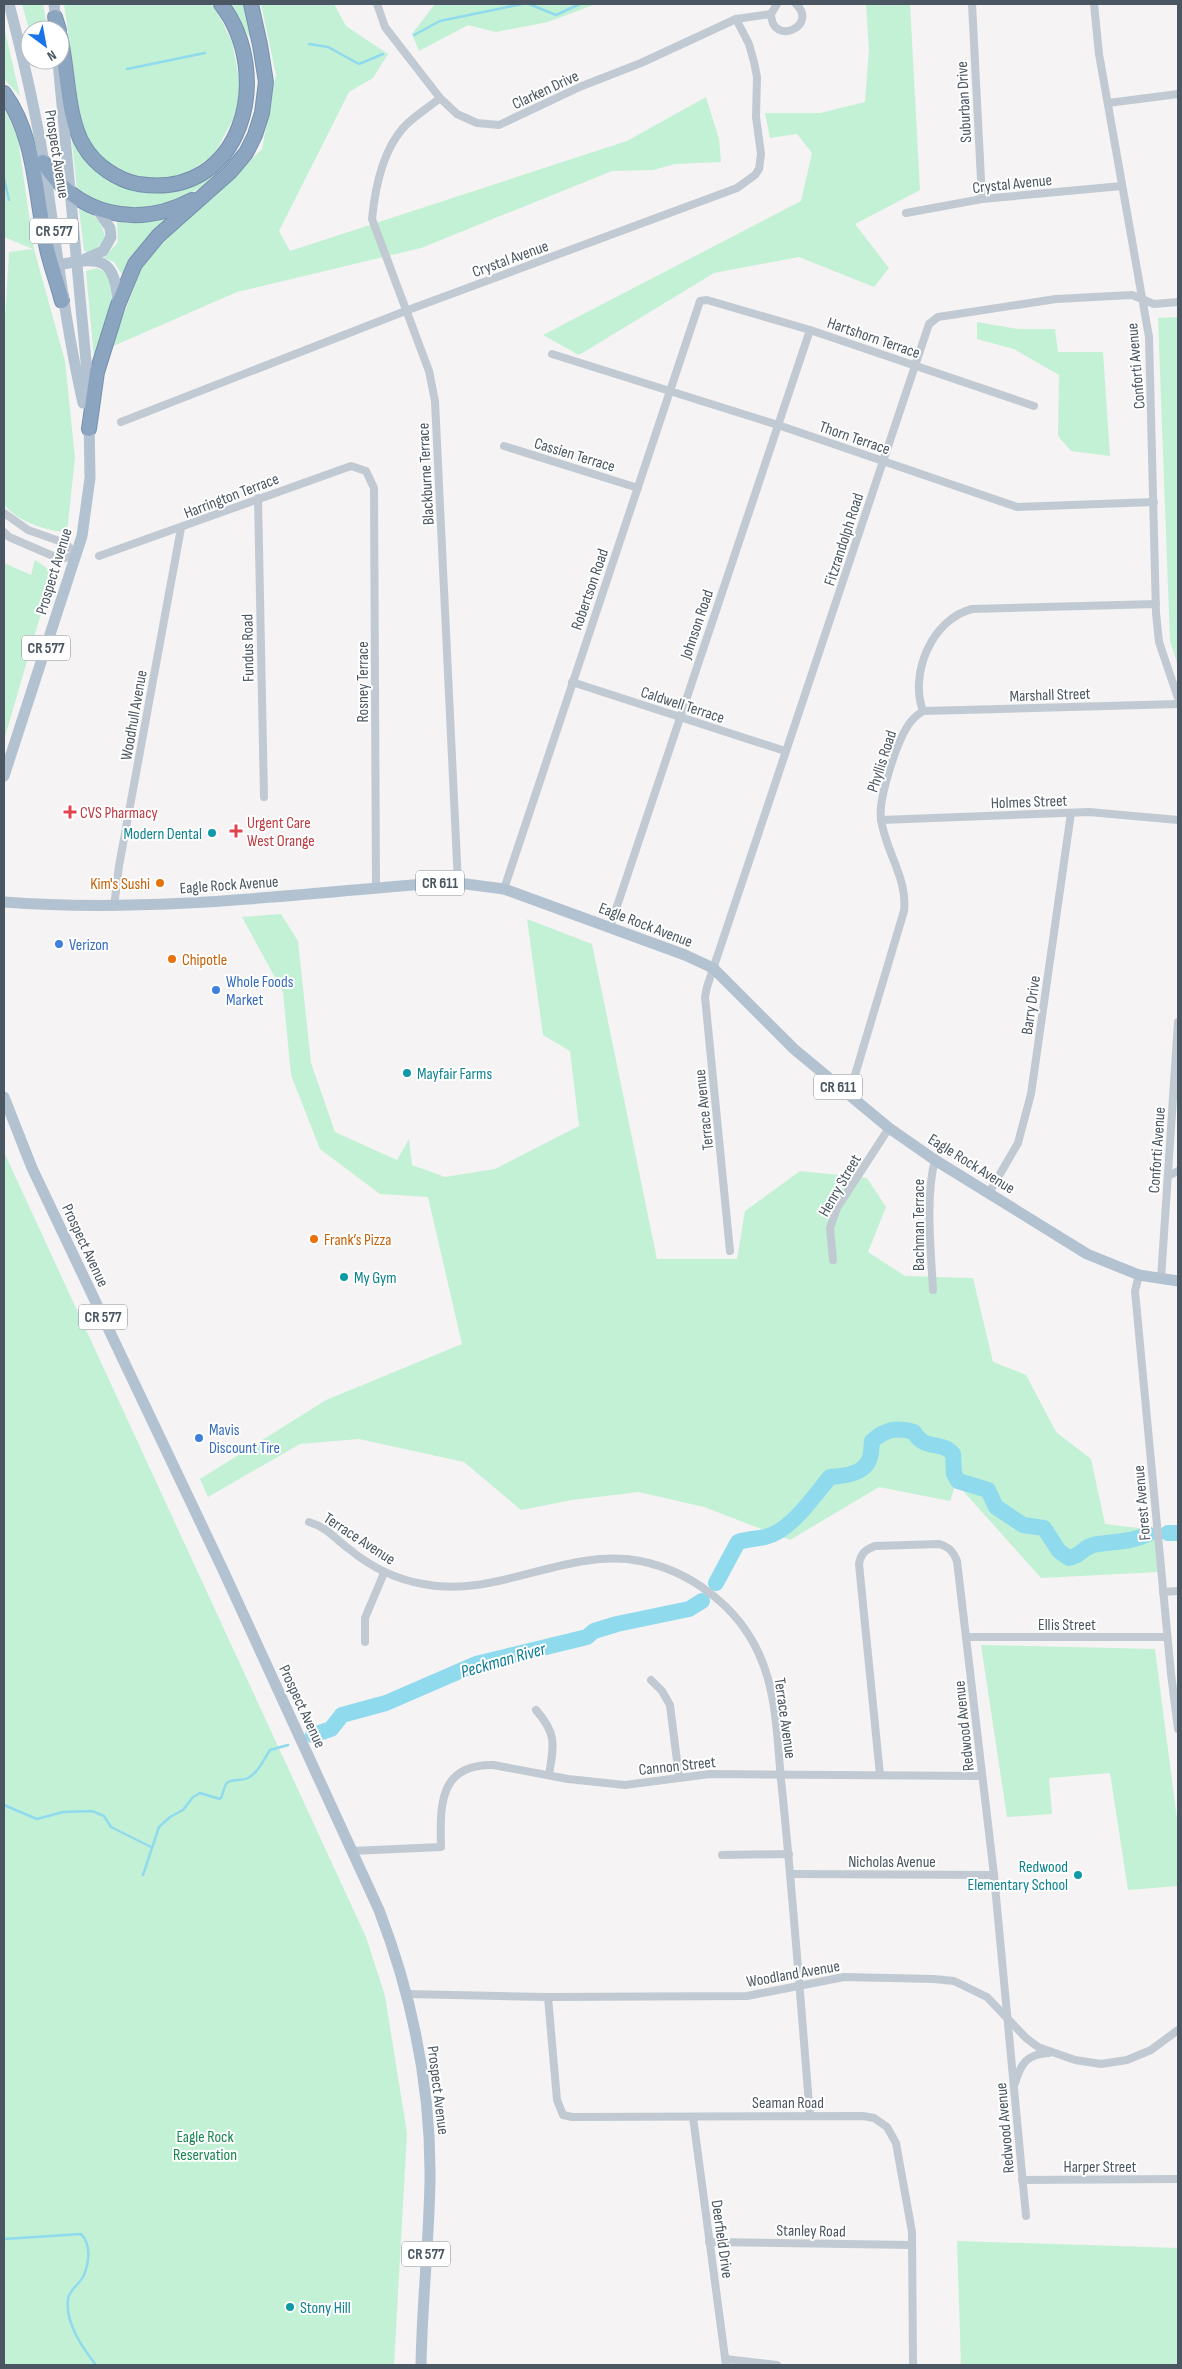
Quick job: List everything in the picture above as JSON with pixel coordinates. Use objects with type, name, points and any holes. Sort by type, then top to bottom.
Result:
[{"type":"highway","points":[[67,70],[72,116],[84,147],[98,164],[117,177],[146,185],[176,184],[200,174],[213,166],[226,154],[235,138],[248,98],[246,54],[237,30],[221,4]]},
{"type":"highway","points":[[89,429],[97,372],[118,305],[135,264],[143,251],[158,236],[212,190],[246,153],[262,113],[266,82],[251,4]]},
{"type":"highway","points":[[4,93],[17,114],[28,148],[48,253],[62,300]]},
{"type":"highway","points":[[44,162],[58,183],[71,194],[97,209],[114,214],[141,216],[162,214],[212,190]]},
{"type":"main road","name":"Prospect Avenue","points":[[9,4],[25,65],[44,162],[59,265],[62,300],[89,429]]},
{"type":"main road","name":"Prospect Avenue","points":[[4,776],[77,555],[82,536],[90,478],[86,361],[59,70]]},
{"type":"main road","points":[[59,265],[95,255],[109,244],[111,237],[110,228],[97,209]]},
{"type":"main road","points":[[76,261],[98,261],[106,265],[115,278],[118,305]]},
{"type":"main road","name":"Eagle Rock Avenue","points":[[4,902],[114,907],[205,903],[376,888],[458,884],[504,889],[685,955],[713,968],[794,1049],[889,1128],[935,1160],[1087,1254],[1139,1275],[1178,1281]]},
{"type":"main road","name":"Prospect Avenue","points":[[4,1097],[32,1168],[223,1570],[391,1940],[407,1994],[422,2074],[430,2150],[430,2195],[421,2365]]},
{"type":"street","name":"Clarken Drive","points":[[377,4],[385,27],[440,98],[457,114],[477,123],[499,126],[582,86],[640,63],[736,19],[771,14]]},
{"type":"street","points":[[777,4],[771,14],[775,27],[783,31],[797,28],[802,19],[800,9],[796,4]]},
{"type":"street","name":"Suburban Drive","points":[[972,4],[982,199]]},
{"type":"street","name":"Conforti Avenue","points":[[1094,4],[1099,54],[1149,336],[1152,368],[1156,604],[1159,642],[1178,698]]},
{"type":"street","name":"Crystal Avenue","points":[[121,422],[408,310],[737,188],[748,182],[756,175],[761,162],[756,117],[757,77],[749,44],[736,19]]},
{"type":"street","points":[[1108,103],[1178,94]]},
{"type":"street","name":"Blackburne Terrace","points":[[440,98],[405,126],[391,144],[374,195],[372,219],[408,310],[429,371],[435,401],[458,884]]},
{"type":"street","name":"Crystal Avenue","points":[[906,213],[982,199],[1122,186]]},
{"type":"street","name":"Fitzrandolph Road","points":[[713,968],[929,324],[938,317],[1056,299],[1132,296],[1154,304],[1178,302]]},
{"type":"street","name":"Hartshorn Terrace","points":[[703,299],[810,330],[1034,406]]},
{"type":"street","name":"Robertson Road","points":[[504,889],[700,301],[703,299]]},
{"type":"street","name":"Johnson Road","points":[[610,927],[810,330]]},
{"type":"street","name":"Thorn Terrace","points":[[552,354],[778,425],[1017,507],[1154,502]]},
{"type":"street","name":"Cassien Terrace","points":[[504,446],[638,488]]},
{"type":"street","name":"Harrington Terrace","points":[[99,556],[351,466],[366,471],[369,476]]},
{"type":"street","name":"Rosney Terrace","points":[[369,476],[374,488],[376,888]]},
{"type":"street","name":"Fundus Road","points":[[258,498],[264,797]]},
{"type":"street","points":[[4,513],[28,530],[65,543],[77,555]]},
{"type":"street","name":"Woodhull Avenue","points":[[114,907],[118,874],[181,528]]},
{"type":"street","points":[[4,532],[10,537],[60,559],[77,555]]},
{"type":"street","points":[[924,711],[919,700],[918,688],[923,663],[929,647],[938,633],[951,619],[961,612],[972,608],[1156,604]]},
{"type":"street","name":"Caldwell Terrace","points":[[572,682],[785,751]]},
{"type":"street","name":"Marshall Street","points":[[924,711],[1178,704]]},
{"type":"street","name":"Phyllis Road","points":[[848,1095],[904,912],[906,897],[881,820],[881,806],[887,779],[907,726],[924,711]]},
{"type":"street","name":"Holmes Street","points":[[881,820],[1089,812],[1178,820]]},
{"type":"street","name":"Barry Drive","points":[[989,1193],[1018,1143],[1031,1094],[1071,813]]},
{"type":"street","name":"Terrace Avenue","points":[[713,968],[705,997],[730,1251]]},
{"type":"street","name":"Conforti Avenue","points":[[1162,1279],[1178,1022]]},
{"type":"street","name":"Henry Street","points":[[833,1260],[830,1228],[837,1208],[889,1128]]},
{"type":"street","name":"Bachman Terrace","points":[[933,1290],[930,1231],[932,1172],[935,1160]]},
{"type":"street","points":[[1168,1176],[1178,1171]]},
{"type":"street","name":"Forest Avenue","points":[[1139,1275],[1135,1291],[1167,1637],[1174,1674],[1178,1729]]},
{"type":"street","name":"Terrace Avenue","points":[[309,1522],[325,1527],[346,1547],[384,1573],[424,1585],[468,1586],[584,1561],[622,1558],[657,1565],[686,1577],[716,1597],[729,1609],[760,1655],[771,1694],[789,1854],[810,2116]]},
{"type":"street","name":"Redwood Avenue","points":[[880,1775],[860,1564],[861,1556],[867,1549],[875,1546],[939,1544],[947,1546],[954,1553],[957,1561],[967,1638],[994,1875],[1026,2216]]},
{"type":"street","points":[[365,1642],[365,1618],[384,1573]]},
{"type":"street","points":[[1163,1592],[1178,1591]]},
{"type":"street","name":"Ellis Street","points":[[967,1638],[1167,1637]]},
{"type":"street","points":[[651,1680],[662,1691],[670,1705],[679,1777]]},
{"type":"street","points":[[536,1710],[553,1734],[553,1752],[548,1775]]},
{"type":"street","name":"Cannon Street","points":[[352,1851],[441,1847],[442,1797],[449,1784],[461,1771],[477,1765],[493,1765],[602,1784],[625,1785],[710,1774],[982,1776]]},
{"type":"street","points":[[722,1856],[789,1854]]},
{"type":"street","name":"Nicholas Avenue","points":[[790,1874],[994,1875]]},
{"type":"street","name":"Woodland Avenue","points":[[407,1994],[548,1997],[747,1996],[766,1994],[799,1985],[844,1977],[934,1979],[954,1981],[987,1998],[1026,2038],[1051,2053],[1088,2063],[1100,2064],[1127,2060],[1151,2050],[1178,2030]]},
{"type":"street","name":"Seaman Road","points":[[548,1997],[557,2100],[564,2115],[572,2117],[863,2116],[874,2118],[887,2127],[896,2143],[912,2232],[913,2365]]},
{"type":"street","points":[[1014,2087],[1020,2067],[1026,2058],[1038,2053],[1051,2053]]},
{"type":"street","name":"Deerfield Drive","points":[[693,2117],[725,2362]]},
{"type":"street","name":"Harper Street","points":[[1022,2180],[1178,2179]]},
{"type":"street","name":"Stanley Road","points":[[710,2242],[912,2245]]},
{"type":"street","points":[[725,2362],[777,2365]]},
{"type":"green space","points":[[22,4],[43,4],[46,20],[26,20]]},
{"type":"green space","points":[[64,4],[210,4],[216,9],[232,42],[242,94],[233,119],[214,155],[187,173],[153,181],[115,172],[86,143],[70,46],[70,20],[66,20]]},
{"type":"green space","points":[[228,4],[244,4],[252,41]]},
{"type":"green space","points":[[261,4],[334,4],[346,26],[388,54],[373,78],[349,92],[279,231],[290,251],[627,141],[706,97],[719,139],[721,162],[675,164],[653,170],[612,171],[421,248],[237,292],[111,347],[149,250],[212,199],[262,149],[276,75]]},
{"type":"green space","points":[[435,4],[596,4],[548,22],[496,32],[468,25],[419,51],[412,34]]},
{"type":"green space","points":[[866,4],[910,4],[920,190],[855,224],[889,268],[874,287],[799,257],[714,273],[579,355],[543,335],[801,201],[812,153],[797,134],[770,138],[765,113],[820,113],[865,102],[869,50]]},
{"type":"green space","points":[[4,27],[20,96],[4,79]]},
{"type":"green space","points":[[4,107],[18,139],[34,249],[65,361],[75,458],[67,532],[51,530],[23,520],[4,504],[4,337],[9,252],[33,249],[4,237]]},
{"type":"green space","points":[[71,134],[94,168],[131,190],[174,191],[214,173],[228,169],[202,187],[163,205],[134,209],[112,207],[80,194],[77,189]]},
{"type":"green space","points":[[79,209],[97,219],[102,227],[105,238],[96,249],[88,254],[84,250]]},
{"type":"green space","points":[[172,216],[123,276],[114,262],[104,258],[118,242],[117,222],[139,223]]},
{"type":"green space","points":[[97,268],[109,274],[113,308],[94,359],[86,271]]},
{"type":"green space","points":[[1178,317],[1178,666],[1170,641],[1158,318]]},
{"type":"green space","points":[[977,322],[1018,329],[1055,329],[1058,352],[1103,352],[1110,456],[1071,451],[1058,436],[1059,375],[1014,349],[977,339]]},
{"type":"green space","points":[[35,560],[53,572],[4,740],[4,563],[31,575]]},
{"type":"green space","points":[[281,914],[298,941],[311,1063],[335,1132],[397,1160],[409,1139],[412,1165],[445,1177],[495,1169],[579,1126],[570,1051],[543,1035],[527,919],[592,944],[657,1259],[737,1259],[745,1211],[800,1171],[867,1178],[886,1207],[868,1252],[905,1276],[973,1278],[993,1362],[1026,1375],[1056,1432],[1091,1459],[1105,1524],[1155,1530],[1159,1572],[1041,1578],[956,1483],[950,1501],[879,1487],[790,1540],[704,1507],[639,1492],[572,1500],[521,1510],[464,1462],[359,1439],[300,1444],[208,1497],[200,1479],[326,1400],[462,1344],[428,1197],[380,1194],[320,1149],[291,1075],[283,992],[242,917]]},
{"type":"green space","name":"Eagle Rock Reservation","points":[[4,1152],[366,1937],[385,1996],[407,2133],[394,2365],[4,2365]]},
{"type":"green space","points":[[981,1645],[1155,1649],[1178,1827],[1178,1886],[1128,1890],[1110,1773],[1049,1778],[1052,1814],[1007,1817]]},
{"type":"green space","points":[[957,2241],[1178,2248],[1178,2365],[961,2365]]},
{"type":"waterway","points":[[414,35],[440,21],[522,4]]},
{"type":"waterway","points":[[529,4],[556,15],[580,4]]},
{"type":"waterway","points":[[309,44],[328,47],[359,64],[383,54]]},
{"type":"waterway","points":[[127,69],[205,53]]},
{"type":"waterway","points":[[4,179],[9,200]]},
{"type":"waterway","name":"Peckman River","points":[[716,1583],[738,1542],[765,1537],[783,1528],[801,1512],[830,1477],[854,1473],[864,1467],[871,1455],[872,1441],[882,1434],[896,1429],[914,1432],[918,1438],[928,1444],[948,1450],[953,1454],[954,1474],[958,1481],[988,1490],[996,1507],[1023,1525],[1044,1528],[1059,1551],[1069,1558],[1076,1556],[1093,1545],[1128,1540],[1148,1534]]},
{"type":"waterway","name":"Peckman River","points":[[1168,1533],[1178,1533]]},
{"type":"waterway","name":"Peckman River","points":[[313,1735],[331,1729],[342,1715],[386,1703],[476,1664],[587,1637],[594,1631],[617,1624],[689,1609],[702,1601]]},
{"type":"waterway","name":"Peckman River","points":[[143,1875],[159,1827],[170,1817],[183,1810],[193,1797],[200,1793],[220,1799],[228,1782],[252,1776],[270,1750],[288,1745]]},
{"type":"waterway","points":[[4,1805],[37,1819],[63,1812],[92,1811],[104,1816],[111,1827],[151,1847]]},
{"type":"waterway","points":[[4,2239],[81,2234],[84,2238],[88,2249],[87,2266],[83,2277],[68,2296],[68,2308],[72,2326],[85,2350],[96,2365]]},
{"type":"place","name":"CVS Pharmacy","points":[[70,812]]},
{"type":"place","name":"Urgent Care West Orange","points":[[236,831]]},
{"type":"place","name":"Modern Dental","points":[[212,833]]},
{"type":"place","name":"Kim's Sushi","points":[[160,883]]},
{"type":"place","name":"Verizon","points":[[59,944]]},
{"type":"place","name":"Chipotle","points":[[172,959]]},
{"type":"place","name":"Whole Foods Market","points":[[216,990]]},
{"type":"place","name":"Mayfair Farms","points":[[407,1073]]},
{"type":"place","name":"Frank’s Pizza","points":[[314,1239]]},
{"type":"place","name":"My Gym","points":[[344,1277]]},
{"type":"place","name":"Mavis Discount Tire","points":[[199,1438]]},
{"type":"place","name":"Redwood Elementary School","points":[[1078,1875]]},
{"type":"place","name":"Stony Hill","points":[[290,2307]]}]
